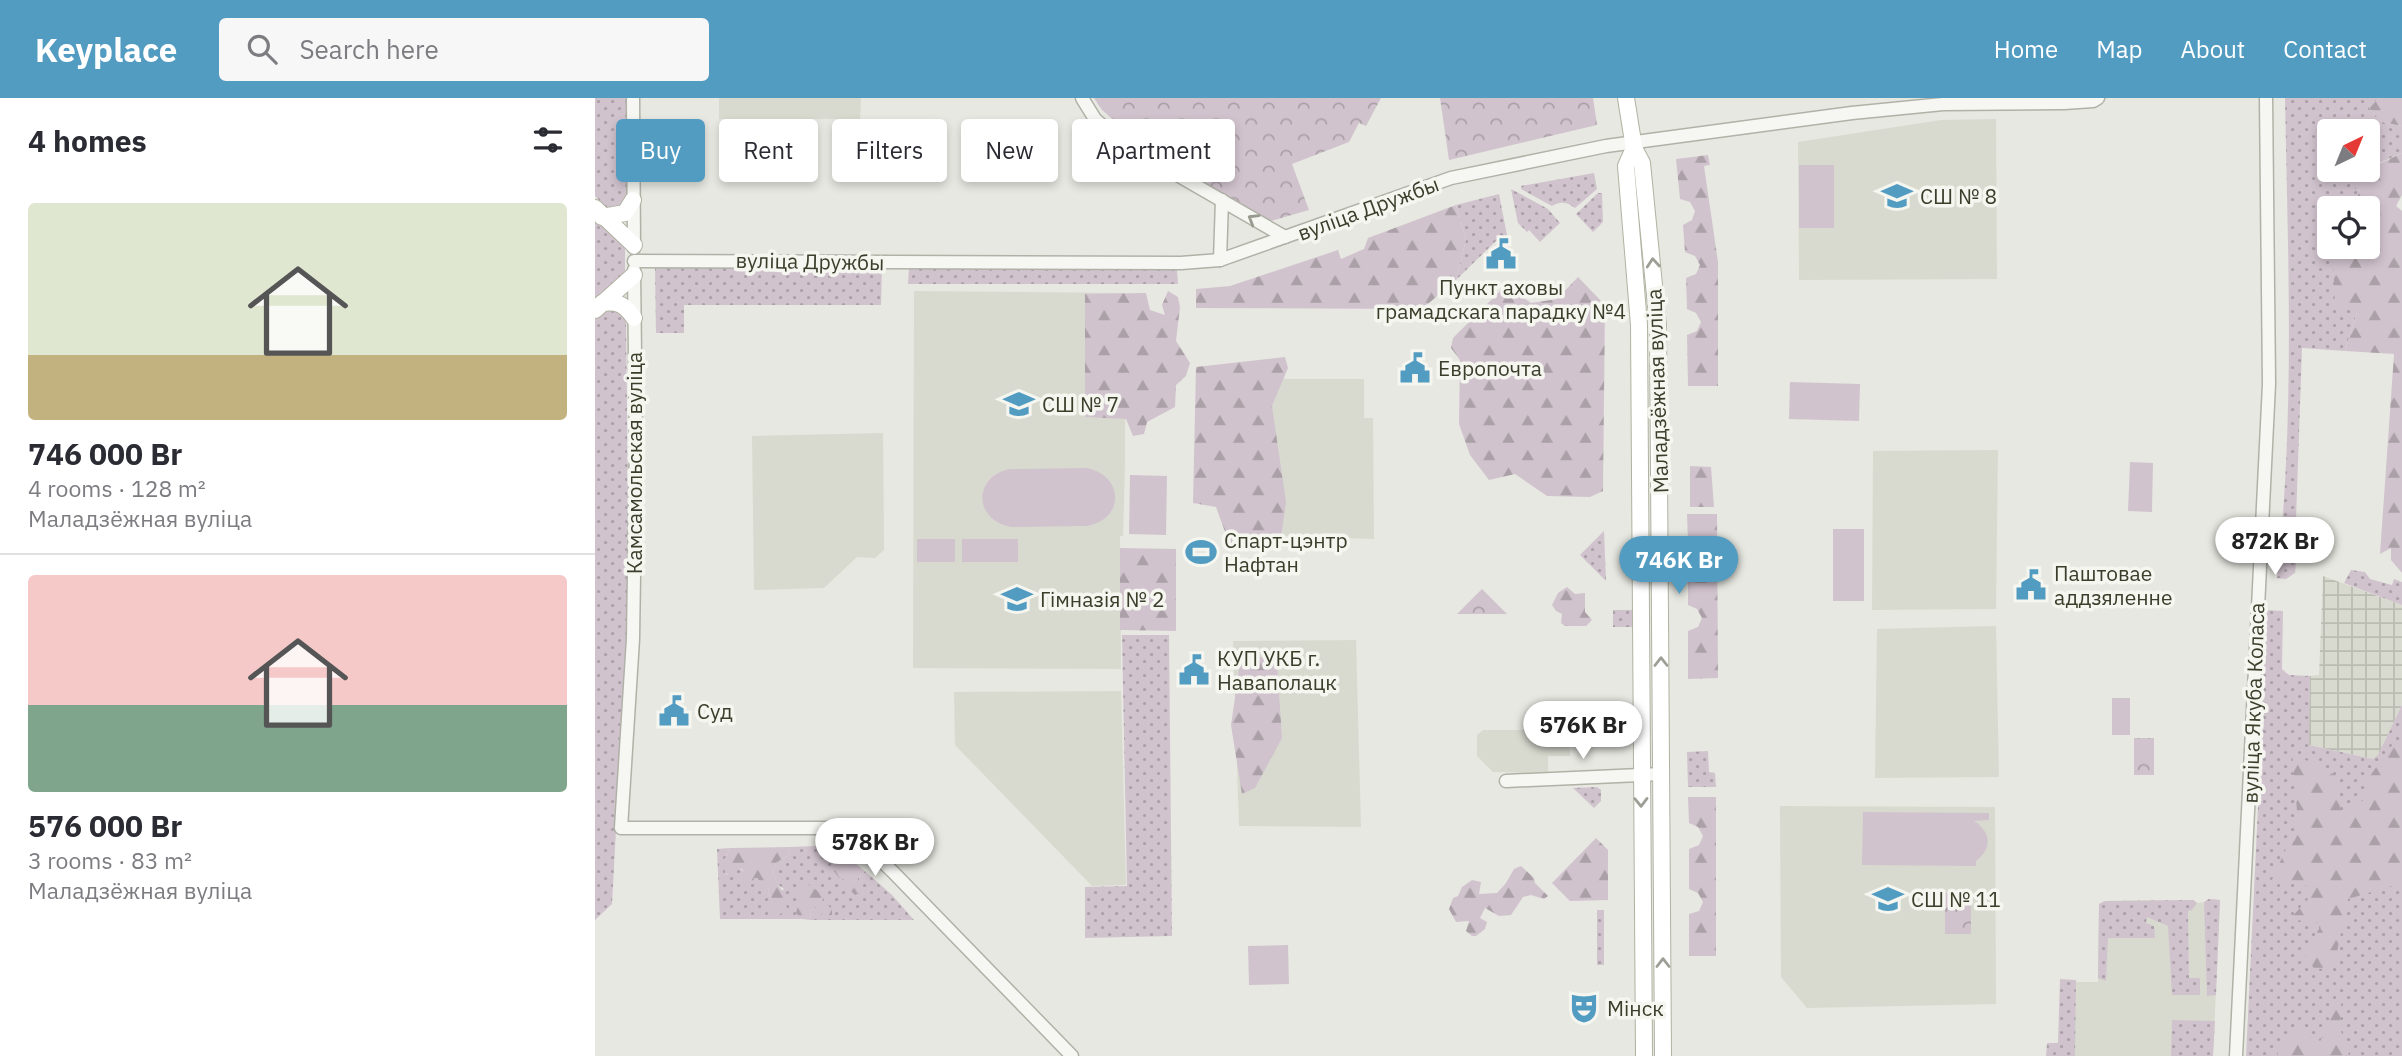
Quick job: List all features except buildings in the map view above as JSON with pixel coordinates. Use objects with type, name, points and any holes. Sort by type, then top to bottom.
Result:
[{"type":"main road","name":"Маладзёжная вуліца","points":[[1626,98],[1633,146],[1642,163],[1658,326],[1663,1056]]},
{"type":"main road","name":"Маладзёжная вуліца","points":[[1633,146],[1626,166],[1639,325],[1644,1056]]},
{"type":"main road","points":[[599,213],[625,213],[633,200]]},
{"type":"main road","points":[[599,213],[634,261],[599,307]]},
{"type":"main road","points":[[599,307],[614,302],[626,306],[634,318]]},
{"type":"street","name":"Камсамольская вуліца","points":[[633,98],[636,443],[633,639],[621,828],[829,828],[850,835],[893,872],[1072,1056]]},
{"type":"street","points":[[1081,98],[1095,119],[1122,144],[1285,237]]},
{"type":"street","name":"вуліца Дружбы","points":[[634,261],[1181,263],[1220,260],[1451,178],[1593,149],[1633,146],[1851,113],[1943,104],[2064,103],[2093,101],[2098,98]]},
{"type":"street","name":"вуліца Якуба Коласа","points":[[2236,1056],[2269,384],[2266,98]]},
{"type":"street","points":[[1220,260],[1222,200]]},
{"type":"street","points":[[1506,781],[1662,774]]},
{"type":"shaded area","points":[[719,98],[861,98],[860,119],[719,119]]},
{"type":"shaded area","name":"СШ № 8","points":[[1996,119],[1997,279],[1799,280],[1798,142],[1941,120]]},
{"type":"shaded area","name":"СШ № 7","points":[[914,291],[1125,293],[1125,463],[1123,536],[1120,536],[1121,669],[913,668]]},
{"type":"shaded area","points":[[1224,379],[1364,379],[1364,418],[1373,418],[1374,539],[1228,534]]},
{"type":"shaded area","points":[[883,433],[884,550],[875,558],[857,557],[824,588],[754,590],[752,436]]},
{"type":"shaded area","points":[[1998,450],[1996,609],[1872,610],[1873,451]]},
{"type":"shaded area","points":[[2323,576],[2402,605],[2402,705],[2378,756],[2373,759],[2308,745],[2310,676],[2319,675]]},
{"type":"shaded area","points":[[1996,626],[1999,777],[1875,778],[1877,629]]},
{"type":"shaded area","points":[[1356,640],[1361,827],[1239,826],[1233,641]]},
{"type":"shaded area","points":[[1121,691],[1126,885],[1092,886],[955,745],[954,692]]},
{"type":"shaded area","points":[[1483,730],[1526,730],[1527,737],[1569,736],[1570,756],[1548,756],[1548,773],[1493,772],[1477,756],[1477,735]]},
{"type":"shaded area","name":"СШ № 11","points":[[1780,806],[1995,807],[1996,1004],[1807,1008],[1781,977]]},
{"type":"shaded area","points":[[2209,899],[2220,900],[2213,1056],[2066,1056],[2068,982],[2098,982],[2099,904],[2105,901],[2193,900],[2198,903]]},
{"type":"green space","points":[[595,98],[627,98],[627,119],[616,119],[616,182],[628,182],[628,198],[624,205],[607,209],[595,196]]},
{"type":"green space","points":[[1094,98],[1381,98],[1366,126],[1359,123],[1349,142],[1292,164],[1309,210],[1267,222],[1204,182],[1235,182],[1235,119],[1112,119]]},
{"type":"green space","points":[[1440,98],[1593,98],[1597,125],[1449,160]]},
{"type":"green space","points":[[2285,98],[2379,98],[2369,108],[2379,119],[2317,119],[2317,182],[2354,182],[2360,189],[2358,196],[2317,196],[2317,259],[2335,259],[2333,262],[2357,312],[2345,351],[2302,348],[2295,548],[2297,554],[2295,573],[2286,579],[2277,578],[2286,458],[2289,278]]},
{"type":"green space","points":[[2379,98],[2402,98],[2402,126],[2382,122],[2369,108]]},
{"type":"green space","points":[[2380,120],[2402,126],[2402,153],[2380,163]]},
{"type":"green space","points":[[2402,153],[2402,195],[2396,206],[2402,211],[2402,573],[2391,560],[2391,548],[2380,554],[2394,354],[2345,351],[2357,312],[2335,306],[2334,259],[2380,259],[2380,196],[2358,196],[2360,189],[2350,188],[2350,182],[2380,182],[2380,164]]},
{"type":"green space","points":[[1708,155],[1710,165],[1704,166],[1718,262],[1718,386],[1688,386],[1687,335],[1697,331],[1701,322],[1696,313],[1687,309],[1686,278],[1696,274],[1700,265],[1695,256],[1685,252],[1683,225],[1692,220],[1695,211],[1690,202],[1680,199],[1676,159]]},
{"type":"green space","points":[[1799,165],[1834,165],[1834,228],[1799,228]]},
{"type":"green space","points":[[1594,173],[1597,189],[1575,208],[1564,203],[1552,206],[1521,189],[1521,186]]},
{"type":"green space","points":[[1511,189],[1548,209],[1560,223],[1540,242],[1518,223]]},
{"type":"green space","points":[[1598,193],[1602,193],[1603,222],[1593,232],[1576,214]]},
{"type":"green space","points":[[1499,194],[1511,256],[1496,241],[1456,280],[1466,239],[1456,205]]},
{"type":"green space","points":[[1456,205],[1466,239],[1456,280],[1422,309],[1196,308],[1196,289],[1230,286],[1338,250],[1341,259],[1364,249],[1368,238]]},
{"type":"green space","points":[[595,217],[625,246],[625,276],[595,302]]},
{"type":"green space","points":[[655,267],[882,268],[881,305],[684,305],[684,333],[656,333]]},
{"type":"green space","points":[[909,268],[1177,269],[1178,284],[908,284]]},
{"type":"green space","points":[[1578,277],[1605,305],[1603,491],[1590,497],[1547,496],[1515,474],[1489,480],[1470,455],[1459,424],[1460,360],[1451,348],[1453,338],[1506,285],[1531,303],[1557,299]]},
{"type":"green space","points":[[1168,291],[1178,297],[1180,307],[1176,341],[1190,363],[1186,376],[1176,385],[1175,407],[1147,422],[1144,434],[1133,436],[1126,419],[1085,417],[1085,294],[1146,293],[1150,310],[1165,315],[1162,305]]},
{"type":"green space","points":[[606,310],[620,311],[626,319],[629,588],[612,904],[595,920],[595,318]]},
{"type":"green space","points":[[1285,357],[1288,368],[1272,406],[1286,502],[1280,545],[1231,548],[1216,507],[1193,503],[1196,367]]},
{"type":"green space","points":[[1790,382],[1860,384],[1859,421],[1789,419]]},
{"type":"green space","points":[[2130,462],[2153,463],[2152,512],[2128,511]]},
{"type":"green space","points":[[1690,466],[1711,467],[1714,507],[1690,507]]},
{"type":"green space","points":[[1087,468],[1108,479],[1115,497],[1108,515],[1099,522],[1087,526],[1011,527],[999,523],[984,507],[984,489],[989,480],[998,473],[1010,469]]},
{"type":"green space","points":[[1130,475],[1167,476],[1166,535],[1129,534]]},
{"type":"green space","points":[[1687,514],[1717,514],[1718,678],[1688,679],[1688,631],[1698,627],[1702,618],[1697,609],[1688,605],[1688,565],[1697,561],[1701,553],[1697,544],[1688,540]]},
{"type":"green space","points":[[1833,529],[1864,529],[1864,601],[1833,601]]},
{"type":"green space","points":[[1604,531],[1606,581],[1580,555]]},
{"type":"green space","points":[[917,539],[955,539],[955,562],[917,562]]},
{"type":"green space","points":[[962,539],[1018,539],[1018,562],[962,562]]},
{"type":"green space","points":[[1120,548],[1176,549],[1176,631],[1120,630]]},
{"type":"green space","points":[[2351,570],[2365,572],[2370,579],[2392,585],[2394,579],[2402,582],[2402,605],[2344,583]]},
{"type":"green space","points":[[1567,587],[1575,594],[1585,593],[1585,612],[1592,620],[1586,626],[1565,626],[1561,623],[1562,614],[1552,605],[1558,593]]},
{"type":"green space","points":[[1482,589],[1507,614],[1457,614]]},
{"type":"green space","points":[[1613,610],[1632,610],[1637,614],[1637,622],[1632,627],[1613,627]]},
{"type":"green space","points":[[2265,610],[2283,611],[2282,669],[2289,675],[2310,676],[2309,745],[2373,759],[2378,755],[2402,705],[2402,1056],[2246,1056]]},
{"type":"green space","points":[[1122,635],[1169,635],[1172,936],[1085,938],[1085,887],[1127,886]]},
{"type":"green space","points":[[1242,650],[1277,663],[1282,738],[1255,788],[1242,794],[1231,725]]},
{"type":"green space","points":[[2112,698],[2130,698],[2130,735],[2112,735]]},
{"type":"green space","points":[[2134,738],[2154,738],[2154,775],[2134,775]]},
{"type":"green space","points":[[2393,744],[2402,746],[2402,883],[2348,899],[2334,966],[2315,970],[2304,954],[2322,924],[2290,919],[2309,898],[2304,881],[2272,880],[2298,822],[2292,753],[2335,775],[2341,811],[2368,798],[2367,780]]},
{"type":"green space","points":[[1708,751],[1709,772],[1715,773],[1716,787],[1688,787],[1687,752]]},
{"type":"green space","points":[[1597,787],[1601,790],[1601,801],[1594,808],[1573,788]]},
{"type":"green space","points":[[1688,797],[1716,797],[1716,956],[1689,956],[1689,914],[1699,911],[1703,902],[1698,893],[1689,889],[1689,849],[1699,845],[1703,836],[1698,827],[1689,823]]},
{"type":"green space","points":[[1863,812],[1989,813],[1989,820],[1974,821],[1987,835],[1987,846],[1976,861],[1976,866],[1862,865]]},
{"type":"green space","points":[[1596,838],[1608,850],[1608,900],[1570,901],[1552,883]]},
{"type":"green space","points":[[790,847],[831,848],[845,855],[839,860],[845,880],[855,895],[858,878],[865,871],[892,895],[914,920],[811,920],[810,911],[821,900],[819,892],[815,890],[799,903],[797,913],[802,919],[720,919],[717,849],[730,848],[725,859],[725,873],[728,875],[737,867],[754,878],[758,877],[769,888],[772,899],[784,889],[777,884],[773,871],[776,863],[789,855]]},
{"type":"green space","points":[[790,847],[789,855],[776,863],[773,871],[787,901],[786,910],[779,915],[772,914],[769,908],[772,899],[769,888],[758,878],[754,878],[753,883],[747,885],[739,882],[739,877],[744,872],[742,869],[733,868],[734,877],[725,873],[725,859],[730,848]]},
{"type":"green space","points":[[845,855],[865,871],[858,878],[858,884],[863,887],[862,892],[855,895],[845,885],[845,880],[839,878],[834,871],[839,860]]},
{"type":"green space","points":[[1521,866],[1548,896],[1544,899],[1531,895],[1523,897],[1511,915],[1499,916],[1485,908],[1480,918],[1487,922],[1485,929],[1476,936],[1466,931],[1469,921],[1456,922],[1449,909],[1453,898],[1458,896],[1462,887],[1472,880],[1481,882],[1479,894],[1497,893],[1514,869]]},
{"type":"green space","points":[[808,884],[819,892],[825,890],[826,896],[822,900],[832,909],[832,915],[823,916],[816,907],[810,911],[811,920],[802,919],[796,913],[799,903],[795,893],[801,886]]},
{"type":"green space","points":[[1945,893],[1971,893],[1971,934],[1945,934]]},
{"type":"green space","points":[[2209,899],[2220,900],[2216,995],[2207,996],[2204,902]]},
{"type":"green space","points":[[2193,900],[2197,903],[2188,911],[2189,978],[2200,978],[2200,995],[2172,995],[2168,926],[2147,917],[2146,923],[2154,926],[2155,938],[2108,938],[2106,981],[2098,978],[2099,904],[2105,901]]},
{"type":"green space","points":[[1597,910],[1604,910],[1604,965],[1597,965]]},
{"type":"green space","points":[[1288,945],[1289,984],[1249,985],[1248,946]]},
{"type":"green space","points":[[2060,979],[2076,980],[2075,1056],[2046,1056],[2047,1043],[2058,1043]]},
{"type":"green space","points":[[2342,997],[2339,1028],[2350,1048],[2348,1056],[2278,1056],[2277,1044],[2303,1028],[2318,1045],[2330,1023],[2327,1011]]},
{"type":"green space","points":[[2172,1020],[2215,1021],[2213,1056],[2171,1056]]},
{"type":"place","name":"СШ № 8","points":[[1897,196]]},
{"type":"place","name":"Пункт аховы грамадскага парадку №4","points":[[1501,254]]},
{"type":"place","name":"Европочта","points":[[1415,368]]},
{"type":"place","name":"СШ № 7","points":[[1019,404]]},
{"type":"place","name":"Спарт-цэнтр Нафтан","points":[[1201,552]]},
{"type":"place","name":"Паштовае аддзяленне","points":[[2031,585]]},
{"type":"place","name":"Гімназія № 2","points":[[1017,599]]},
{"type":"place","name":"КУП УКБ г. Наваполацк","points":[[1194,670]]},
{"type":"place","name":"Суд","points":[[674,711]]},
{"type":"place","name":"СШ № 11","points":[[1888,899]]},
{"type":"place","name":"Мінск","points":[[1584,1008]]}]
